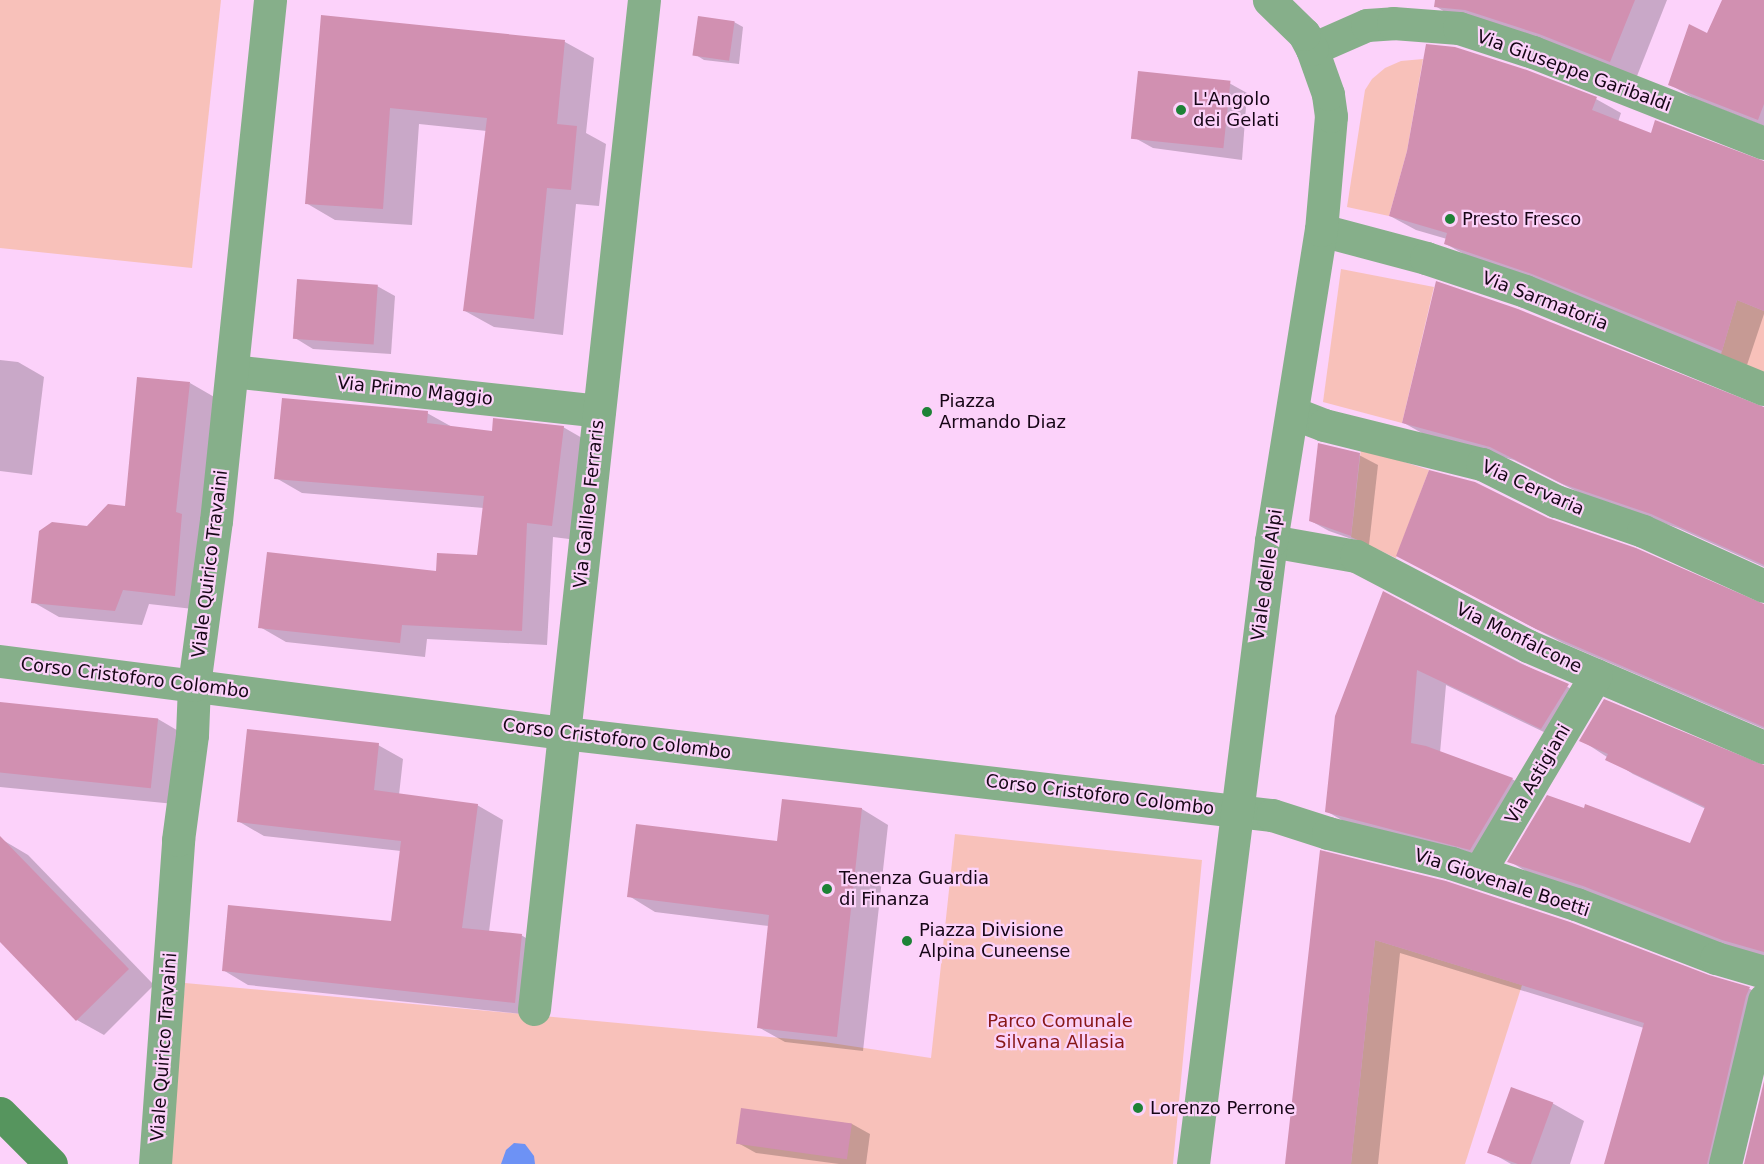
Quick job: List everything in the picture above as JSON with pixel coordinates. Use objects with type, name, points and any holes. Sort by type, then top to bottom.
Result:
[{"type":"main road","points":[[0,1113],[51,1164]]},
{"type":"street","name":"Viale Quirico Travaini","points":[[155,1164],[178,840],[192,735],[194,685],[205,616],[232,371],[270,0]]},
{"type":"street","name":"Via Galileo Ferraris","points":[[534,1009],[644,0]]},
{"type":"street","name":"Viale delle Alpi","points":[[1193,1164],[1271,541],[1321,230],[1330,116],[1328,94],[1312,49],[1304,34],[1271,2]]},
{"type":"street","name":"Via Giuseppe Garibaldi","points":[[1312,49],[1367,25],[1393,23],[1460,28],[1533,52],[1764,143]]},
{"type":"street","name":"Via Sarmatoria","points":[[1321,230],[1426,258],[1525,291],[1764,389]]},
{"type":"street","name":"Via Primo Maggio","points":[[232,371],[599,411]]},
{"type":"street","name":"Via Cervaria","points":[[1293,412],[1324,425],[1482,464],[1556,501],[1643,531],[1764,586]]},
{"type":"street","name":"Via Monfalcone","points":[[1271,541],[1356,556],[1528,646],[1764,747]]},
{"type":"street","name":"Corso Cristoforo Colombo","points":[[0,661],[564,733],[1236,810]]},
{"type":"street","name":"Via Astigiani","points":[[1479,872],[1596,675]]},
{"type":"street","name":"Via Giovenale Boetti","points":[[1236,810],[1272,815],[1328,833],[1479,872],[1576,904],[1716,958],[1764,972]]},
{"type":"street","points":[[1725,1164],[1764,1000]]},
{"type":"green space","points":[[0,0],[221,0],[192,268],[0,248]]},
{"type":"green space","points":[[1423,59],[1407,151],[1389,216],[1347,207],[1365,90],[1372,79],[1385,68],[1401,61]]},
{"type":"green space","points":[[1341,269],[1434,287],[1402,423],[1323,402]]},
{"type":"green space","points":[[1737,300],[1764,311],[1764,377],[1719,361]]},
{"type":"green space","points":[[1361,448],[1429,470],[1396,558],[1351,537]]},
{"type":"green space","name":"Parco Comunale Silvana Allasia","points":[[955,834],[1202,860],[1173,1164],[169,1164],[185,983],[824,1042],[931,1058]]},
{"type":"green space","points":[[1375,940],[1522,985],[1465,1164],[1351,1164]]},
{"type":"water","points":[[514,1143],[525,1144],[534,1156],[535,1164],[501,1164],[506,1150]]},
{"type":"building","points":[[1435,0],[1635,0],[1610,62],[1539,34],[1465,10],[1434,7]]},
{"type":"building","points":[[1722,0],[1764,0],[1764,104],[1758,120],[1668,85],[1689,24],[1707,33]]},
{"type":"building","points":[[321,15],[565,40],[557,124],[577,126],[571,190],[547,188],[534,319],[463,311],[487,118],[390,108],[383,209],[305,204]]},
{"type":"building","points":[[698,16],[735,21],[729,61],[692,56]]},
{"type":"building","points":[[1426,44],[1455,47],[1527,70],[1597,97],[1592,110],[1651,133],[1655,120],[1764,161],[1764,311],[1737,300],[1722,351],[1532,274],[1444,244],[1447,233],[1389,216],[1407,151]]},
{"type":"building","name":"L'Angolo dei Gelati","points":[[1138,71],[1230,81],[1223,148],[1131,139]]},
{"type":"building","points":[[297,279],[378,285],[374,345],[293,339]]},
{"type":"building","points":[[1436,281],[1518,309],[1764,407],[1764,565],[1651,514],[1563,484],[1490,447],[1402,423]]},
{"type":"building","points":[[137,377],[190,382],[176,512],[182,514],[175,596],[123,590],[115,611],[31,603],[39,531],[52,522],[87,526],[108,504],[125,506]]},
{"type":"building","points":[[282,398],[428,411],[427,423],[492,431],[493,418],[564,426],[552,526],[527,523],[522,631],[402,625],[400,643],[258,628],[267,552],[436,571],[437,553],[477,555],[484,496],[274,479]]},
{"type":"building","points":[[1318,443],[1360,453],[1351,536],[1309,521]]},
{"type":"building","points":[[1429,470],[1475,482],[1548,518],[1636,548],[1764,604],[1764,727],[1536,629],[1396,556]]},
{"type":"building","points":[[1383,591],[1519,663],[1569,684],[1541,729],[1417,670],[1411,743],[1426,746],[1513,778],[1470,850],[1325,812],[1335,716]]},
{"type":"building","points":[[1604,699],[1764,765],[1764,952],[1722,940],[1583,886],[1507,862],[1547,795],[1584,808],[1585,804],[1690,843],[1705,807],[1605,760],[1608,754],[1579,741]]},
{"type":"building","points":[[0,702],[158,719],[151,788],[0,772]]},
{"type":"building","points":[[247,729],[379,743],[374,790],[478,804],[462,928],[522,934],[515,1003],[222,971],[228,905],[391,921],[401,841],[237,822]]},
{"type":"building","points":[[782,799],[862,808],[837,1037],[757,1028],[769,915],[627,897],[636,824],[777,841]]},
{"type":"building","points":[[0,836],[129,969],[76,1021],[0,942]]},
{"type":"building","points":[[1320,850],[1446,881],[1570,922],[1709,975],[1750,987],[1707,1164],[1604,1164],[1644,1023],[1375,940],[1351,1164],[1285,1164]]},
{"type":"building","points":[[1764,1081],[1764,1164],[1744,1164]]},
{"type":"building","points":[[1511,1087],[1553,1102],[1531,1164],[1518,1164],[1487,1153]]},
{"type":"building","points":[[741,1108],[852,1124],[847,1159],[736,1144]]},
{"type":"place","name":"L'Angolo dei Gelati","points":[[1181,110]]},
{"type":"place","name":"Presto Fresco","points":[[1450,219]]},
{"type":"place","name":"Piazza Armando Diaz","points":[[927,412]]},
{"type":"place","name":"Tenenza Guardia di Finanza","points":[[827,889]]},
{"type":"place","name":"Piazza Divisione Alpina Cuneense","points":[[907,941]]},
{"type":"place","name":"Lorenzo Perrone","points":[[1138,1108]]}]
